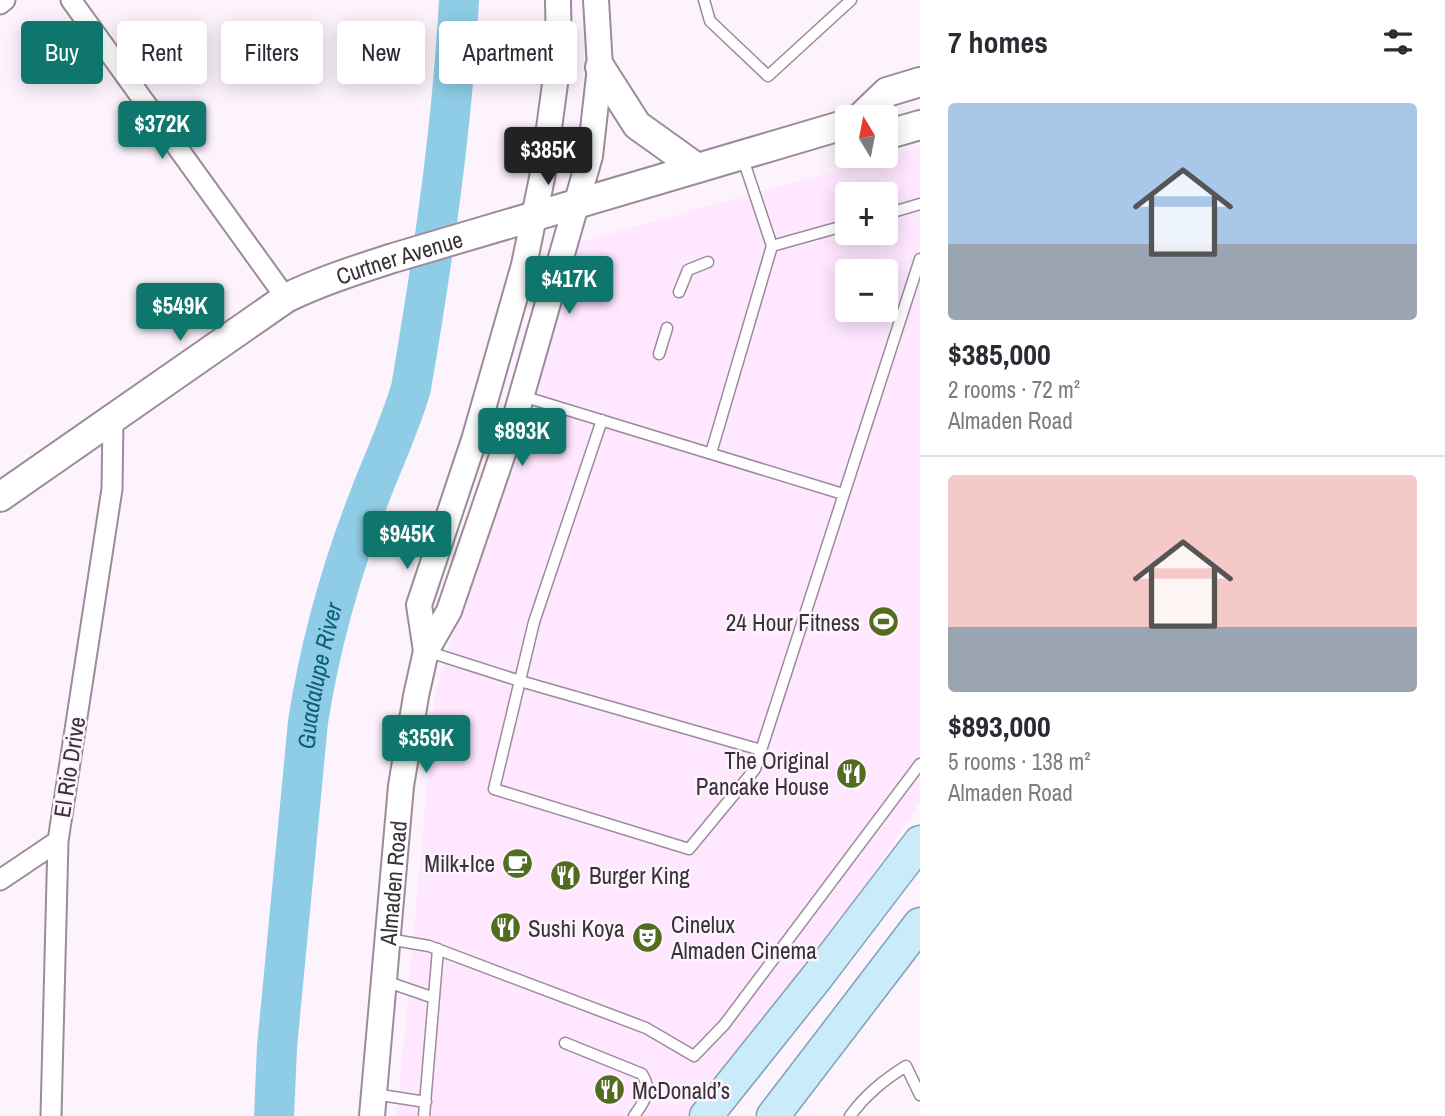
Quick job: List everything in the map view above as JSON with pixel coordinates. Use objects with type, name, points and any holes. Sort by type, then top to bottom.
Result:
[{"type":"main road","points":[[600,67],[638,125],[697,168]]},
{"type":"main road","points":[[873,105],[887,92],[920,82]]},
{"type":"main road","points":[[898,131],[920,125]]},
{"type":"main road","name":"Curtner Avenue","points":[[0,497],[113,421],[286,298],[339,274],[835,128]]},
{"type":"main road","points":[[706,1116],[920,842]]},
{"type":"main road","points":[[773,1116],[920,924]]},
{"type":"street","points":[[0,4],[5,0]]},
{"type":"street","points":[[71,0],[286,298]]},
{"type":"street","name":"Almaden Road","points":[[373,1105],[403,774],[426,651],[419,605],[474,440],[524,265],[543,173],[559,54],[558,0]]},
{"type":"street","name":"Almaden Road","points":[[426,651],[449,611],[522,396],[590,156],[600,67],[596,0]]},
{"type":"street","name":"El Rio Drive","points":[[51,1116],[58,841],[111,489],[113,421]]},
{"type":"street","points":[[0,880],[58,841]]},
{"type":"lane","points":[[704,0],[709,21],[768,76],[851,0]]},
{"type":"lane","points":[[710,453],[772,246],[742,155]]},
{"type":"lane","points":[[898,210],[920,204]]},
{"type":"lane","points":[[772,246],[835,228]]},
{"type":"lane","points":[[602,420],[534,622],[494,789],[689,849],[755,769],[920,259]]},
{"type":"lane","points":[[679,292],[688,270],[708,262]]},
{"type":"lane","points":[[659,354],[667,328]]},
{"type":"lane","points":[[522,396],[843,494]]},
{"type":"lane","points":[[426,651],[761,751]]},
{"type":"lane","points":[[388,939],[438,949],[646,1028],[694,1056],[724,1024],[920,764]]},
{"type":"lane","points":[[424,1116],[438,949]]},
{"type":"lane","points":[[384,981],[434,998]]},
{"type":"lane","points":[[565,1043],[642,1074],[648,1082],[646,1099],[634,1116]]},
{"type":"lane","points":[[850,1116],[881,1082],[906,1066],[920,1095]]},
{"type":"lane","points":[[373,1105],[426,1102]]},
{"type":"shaded area","points":[[920,147],[920,802],[805,977],[686,1116],[397,1116],[436,690],[580,242],[845,168],[898,168],[898,153]]},
{"type":"waterway","name":"Guadalupe River","points":[[274,1116],[277,1047],[308,722],[325,636],[341,580],[411,388],[441,194],[459,0]]},
{"type":"place","name":"24 Hour Fitness","points":[[883,622]]},
{"type":"place","name":"The Original Pancake House","points":[[852,773]]},
{"type":"place","name":"Milk+Ice","points":[[518,863]]},
{"type":"place","name":"Burger King","points":[[566,875]]},
{"type":"place","name":"Sushi Koya","points":[[505,928]]},
{"type":"place","name":"Cinelux Almaden Cinema","points":[[648,937]]},
{"type":"place","name":"McDonald’s","points":[[609,1090]]}]
